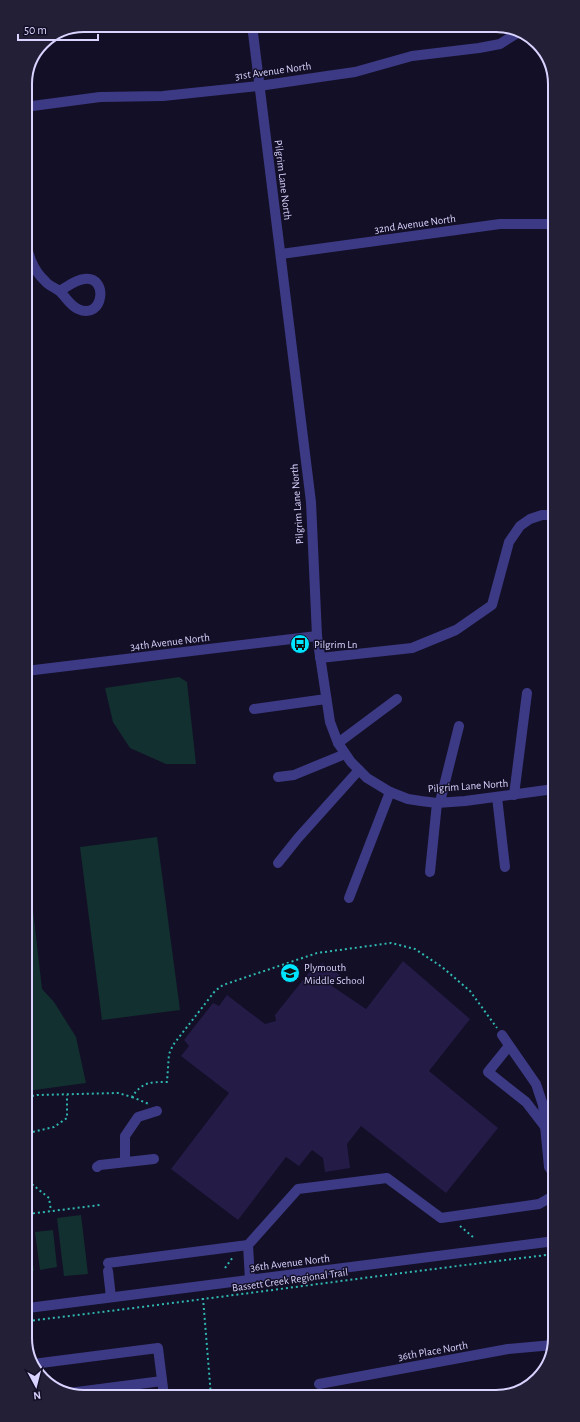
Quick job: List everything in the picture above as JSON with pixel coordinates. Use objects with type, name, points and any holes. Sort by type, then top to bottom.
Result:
[{"type":"street","name":"Pilgrim Lane North","points":[[253,32],[310,502],[317,636],[330,722],[338,743],[351,762],[367,778],[390,792],[421,802],[497,797],[548,790]]},
{"type":"street","name":"31st Avenue North","points":[[32,106],[100,97],[163,96],[259,86],[355,72],[412,56],[500,44],[514,35]]},
{"type":"street","name":"32nd Avenue North","points":[[281,254],[500,224],[548,224]]},
{"type":"street","points":[[32,264],[46,282],[59,291]]},
{"type":"street","points":[[320,658],[412,648],[456,630],[492,605],[509,542],[520,526],[530,518],[548,515]]},
{"type":"street","name":"34th Avenue North","points":[[32,670],[317,636]]},
{"type":"street","points":[[514,795],[527,693]]},
{"type":"street","points":[[254,709],[326,699]]},
{"type":"street","points":[[338,743],[397,699]]},
{"type":"street","points":[[430,872],[439,802],[458,726]]},
{"type":"street","points":[[278,777],[294,775],[345,754]]},
{"type":"street","points":[[278,863],[298,838],[359,770]]},
{"type":"street","points":[[349,898],[390,792]]},
{"type":"street","points":[[497,797],[505,868]]},
{"type":"street","points":[[502,1035],[536,1084],[543,1105],[548,1154]]},
{"type":"street","points":[[509,1046],[488,1072],[526,1102],[546,1128]]},
{"type":"street","points":[[125,1162],[125,1136],[138,1117],[157,1111]]},
{"type":"street","points":[[97,1167],[154,1159]]},
{"type":"street","points":[[111,1297],[108,1267],[138,1259],[244,1246],[298,1189],[387,1178],[442,1218],[539,1204],[548,1199]]},
{"type":"street","name":"36th Avenue North","points":[[32,1307],[548,1242]]},
{"type":"street","points":[[244,1246],[250,1280]]},
{"type":"street","name":"36th Place North","points":[[319,1384],[508,1349],[547,1346]]},
{"type":"street","points":[[39,1363],[158,1348],[163,1390]]},
{"type":"street","points":[[94,1390],[162,1382]]},
{"type":"path","points":[[132,1097],[136,1090],[144,1084],[151,1082],[167,1082],[169,1054],[173,1045],[215,991],[223,985],[317,953],[391,943],[415,949],[442,967],[470,991],[502,1035]]},
{"type":"path","points":[[32,1096],[118,1093],[148,1102],[157,1111]]},
{"type":"path","points":[[32,1132],[54,1127],[67,1118],[67,1095]]},
{"type":"path","points":[[32,1184],[49,1198],[50,1211]]},
{"type":"path","points":[[32,1213],[100,1205]]},
{"type":"path","points":[[448,1217],[473,1237]]},
{"type":"path","points":[[225,1268],[244,1246]]},
{"type":"path","name":"Bassett Creek Regional Trail","points":[[32,1321],[203,1300],[382,1275],[548,1255]]},
{"type":"path","points":[[200,1286],[203,1300],[211,1390]]},
{"type":"green space","points":[[179,677],[187,682],[196,764],[166,764],[130,748],[113,722],[105,688]]},
{"type":"green space","points":[[157,837],[180,1010],[102,1020],[80,847]]},
{"type":"green space","points":[[32,902],[42,989],[54,1002],[76,1037],[86,1083],[32,1090]]},
{"type":"green space","points":[[81,1215],[88,1274],[64,1276],[57,1218]]},
{"type":"green space","points":[[53,1230],[57,1267],[40,1270],[35,1232]]},
{"type":"green space","points":[[32,1258],[34,1271],[32,1271]]},
{"type":"building","name":"Plymouth Middle School","points":[[403,961],[470,1019],[429,1071],[498,1128],[446,1193],[361,1126],[347,1144],[350,1168],[325,1172],[323,1158],[312,1150],[299,1166],[286,1157],[238,1220],[171,1169],[229,1093],[181,1056],[189,1046],[184,1040],[213,1003],[219,1006],[227,995],[265,1024],[276,1021],[275,1015],[311,970],[314,973],[322,963],[340,975],[332,986],[366,1009]]},
{"type":"place","name":"Pilgrim Ln","points":[[300,644]]},
{"type":"place","name":"Plymouth Middle School","points":[[290,973]]}]
